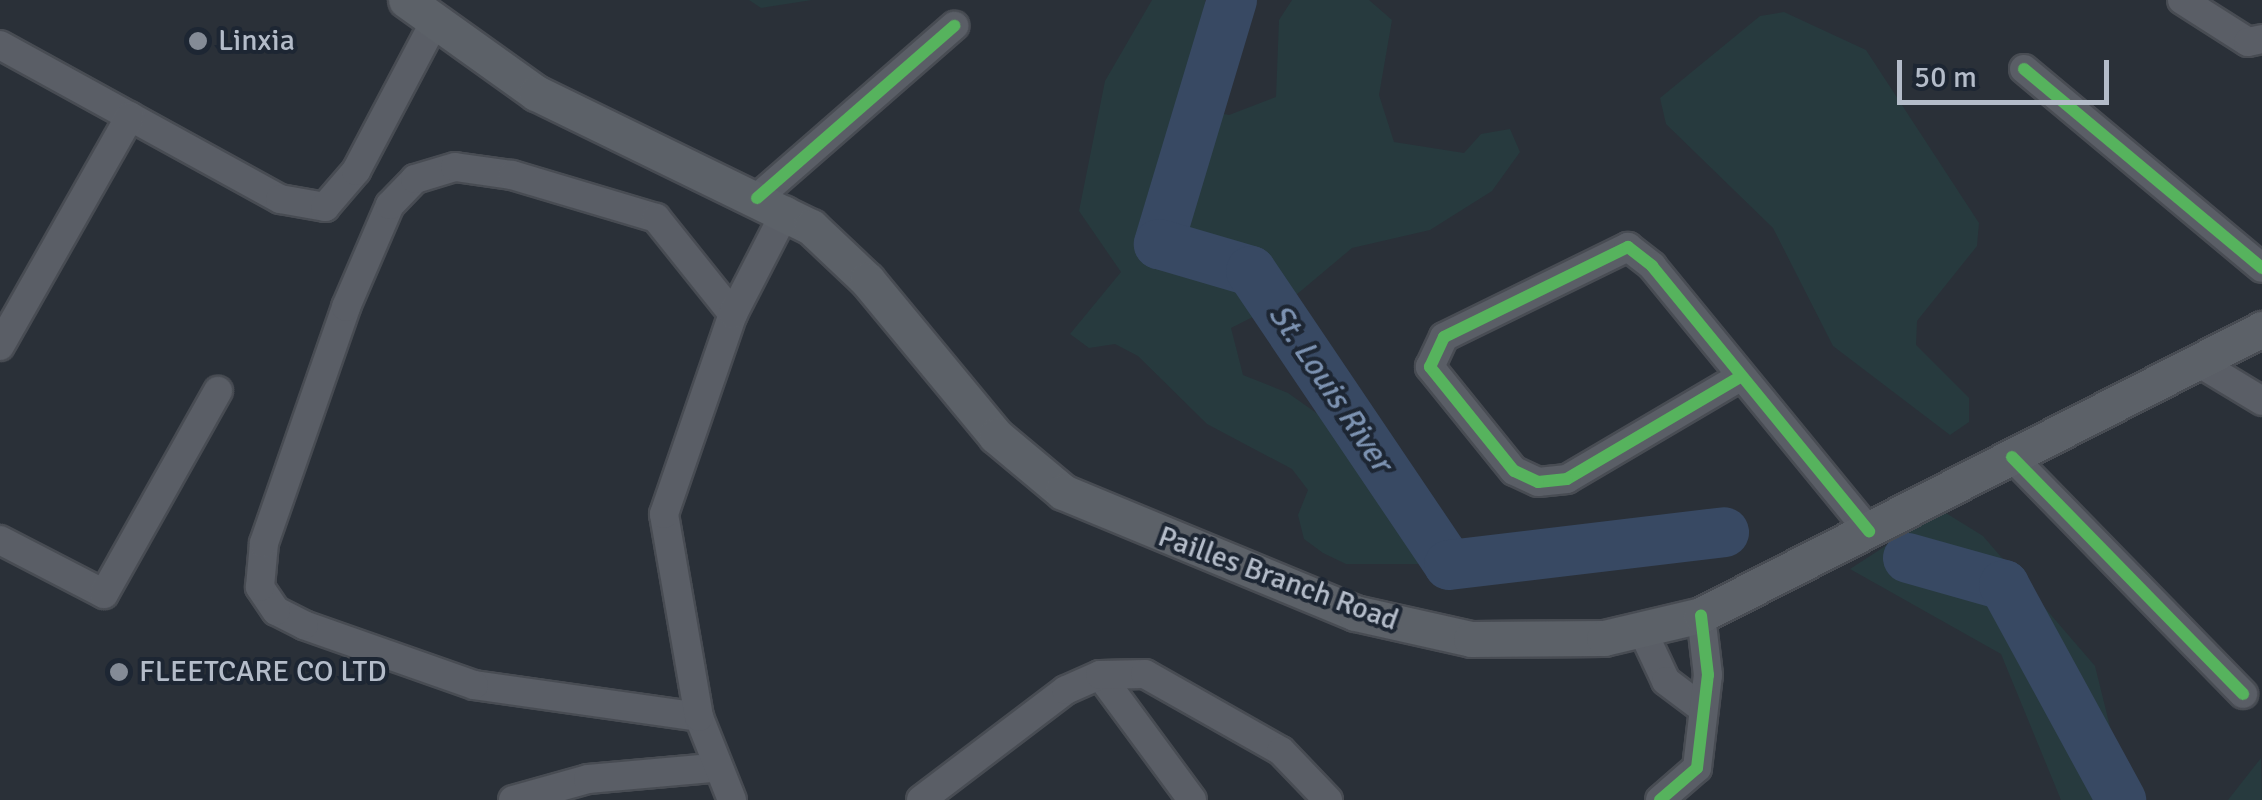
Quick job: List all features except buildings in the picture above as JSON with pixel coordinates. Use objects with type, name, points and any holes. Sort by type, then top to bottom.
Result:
[{"type":"main road","name":"Pailles Branch Road","points":[[406,0],[536,92],[772,204],[866,280],[996,436],[1104,513],[1412,628],[1505,644],[1644,632],[1701,614],[2196,361],[2253,343]]},
{"type":"street","points":[[2182,0],[2248,42],[2262,39]]},
{"type":"street","points":[[0,44],[280,199],[325,207],[356,171],[434,23]]},
{"type":"street","points":[[732,800],[712,768],[699,717],[664,514],[772,204],[954,26]]},
{"type":"street","points":[[2024,69],[2262,268]]},
{"type":"street","points":[[0,346],[130,116]]},
{"type":"street","points":[[699,717],[474,684],[304,625],[276,611],[260,586],[264,543],[346,306],[390,205],[415,179],[455,166],[512,175],[656,218],[733,314]]},
{"type":"street","points":[[1740,377],[1566,479],[1538,482],[1514,471],[1430,367],[1444,338],[1628,247],[1740,377],[1869,531]]},
{"type":"street","points":[[2196,361],[2262,401]]},
{"type":"street","points":[[0,540],[104,594],[218,392]]},
{"type":"street","points":[[2012,457],[2243,694]]},
{"type":"street","points":[[1660,800],[1697,768],[1698,705],[1708,674],[1701,614]]},
{"type":"street","points":[[1644,632],[1666,681],[1698,705]]},
{"type":"street","points":[[921,800],[1066,690],[1100,675],[1144,674],[1206,705],[1282,751],[1328,800]]},
{"type":"street","points":[[1100,675],[1192,800]]},
{"type":"street","points":[[513,800],[588,779],[712,768]]},
{"type":"green space","points":[[749,0],[812,0],[761,8]]},
{"type":"green space","points":[[1152,0],[1205,0],[1204,110],[1229,115],[1276,97],[1279,20],[1292,0],[1369,0],[1392,20],[1379,95],[1394,142],[1464,153],[1481,134],[1510,129],[1520,152],[1492,191],[1430,230],[1352,248],[1296,295],[1231,328],[1243,375],[1288,393],[1431,494],[1418,564],[1346,564],[1323,553],[1304,539],[1298,515],[1308,490],[1292,469],[1207,424],[1138,356],[1115,344],[1089,348],[1070,334],[1121,272],[1079,211],[1105,81]]},
{"type":"green space","points":[[1784,12],[1866,50],[1979,223],[1977,246],[1917,321],[1916,345],[1969,398],[1969,422],[1950,435],[1833,346],[1773,228],[1666,124],[1660,98],[1760,16]]},
{"type":"green space","points":[[1941,510],[1983,536],[2095,666],[2118,759],[2140,800],[2061,800],[2001,654],[1850,569]]},
{"type":"green space","points":[[2261,758],[2262,800],[2228,800]]},
{"type":"waterway","name":"St. Louis River","points":[[1232,0],[1159,244],[1251,271],[1449,565],[1724,532]]},
{"type":"waterway","points":[[1908,558],[2004,585],[2121,800]]},
{"type":"cycle path","points":[[757,198],[954,26]]},
{"type":"cycle path","points":[[2024,69],[2262,268]]},
{"type":"cycle path","points":[[1740,377],[1567,479],[1538,482],[1514,471],[1430,367],[1444,337],[1628,247],[1652,266],[1869,531]]},
{"type":"cycle path","points":[[2012,457],[2243,694]]},
{"type":"cycle path","points":[[1660,800],[1697,768],[1708,675],[1701,615]]},
{"type":"place","name":"Linxia","points":[[198,41]]},
{"type":"place","name":"FLEETCARE CO LTD","points":[[119,672]]}]
